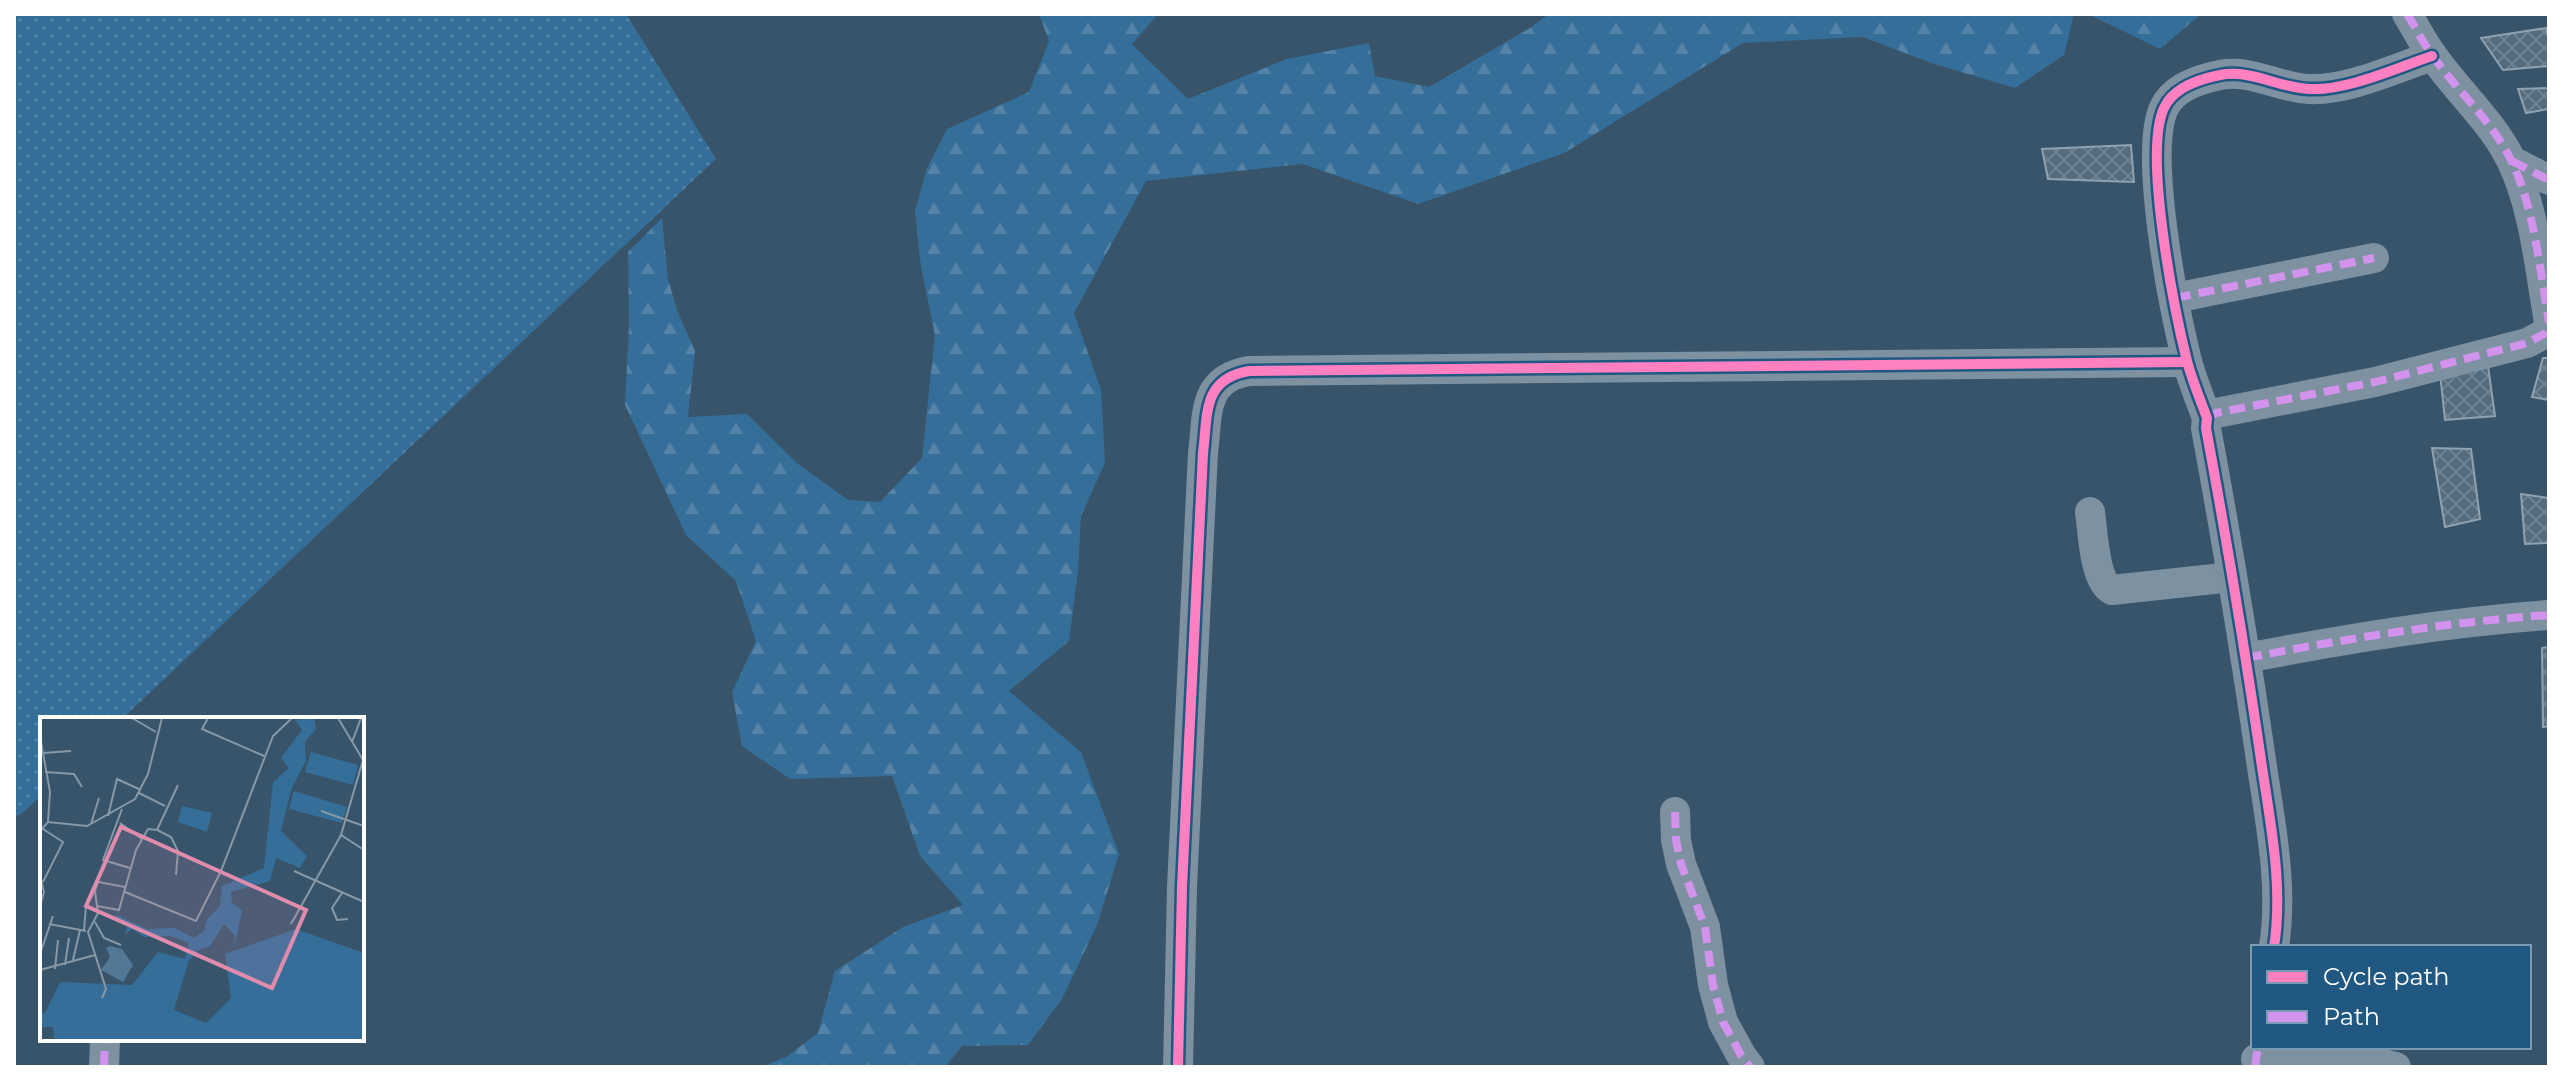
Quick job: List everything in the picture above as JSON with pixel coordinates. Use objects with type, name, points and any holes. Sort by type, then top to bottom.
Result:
[{"type":"street","points":[[2207,418],[2216,413],[2375,382],[2527,343],[2546,333],[2549,322],[2529,217],[2512,161],[2501,142],[2432,56],[2407,14]]},
{"type":"street","points":[[2274,945],[2277,873],[2246,658],[2206,428],[2207,418],[2187,362],[2161,215],[2157,156],[2159,122],[2165,105],[2179,91],[2195,82],[2222,74],[2251,75],[2309,89],[2341,86],[2432,56]]},
{"type":"street","points":[[2512,161],[2549,180]]},
{"type":"street","points":[[2175,298],[2374,258]]},
{"type":"street","points":[[1178,1067],[1182,887],[1203,453],[1209,402],[1222,380],[1234,373],[1249,371],[2187,362]]},
{"type":"street","points":[[2090,512],[2100,576],[2104,586],[2112,590],[2232,577]]},
{"type":"street","points":[[2246,658],[2430,627],[2549,615]]},
{"type":"street","points":[[1675,812],[1681,864],[1705,927],[1713,985],[1723,1022],[1750,1067]]},
{"type":"street","points":[[104,1067],[105,1041]]},
{"type":"street","points":[[2257,1058],[2337,1053],[2396,1067]]},
{"type":"green space","points":[[14,14],[626,14],[716,159],[124,717],[40,717],[40,797],[20,815],[14,816]]},
{"type":"green space","points":[[1039,14],[1158,14],[1132,44],[1188,99],[1287,59],[1369,43],[1375,76],[1429,87],[1549,14],[2074,14],[2064,55],[2015,88],[1931,63],[1863,37],[1743,43],[1564,153],[1418,204],[1303,164],[1146,181],[1074,313],[1101,390],[1105,463],[1081,516],[1069,641],[1009,691],[1081,752],[1119,854],[1097,925],[1062,999],[1028,1045],[962,1046],[945,1067],[760,1067],[786,1057],[818,1033],[835,971],[903,927],[963,905],[920,856],[892,776],[790,779],[742,746],[732,692],[756,641],[736,581],[686,535],[625,405],[629,324],[628,252],[662,218],[668,279],[677,310],[695,351],[688,417],[747,414],[798,464],[848,500],[880,502],[922,458],[935,335],[921,267],[915,211],[927,168],[947,129],[1029,92],[1049,41]]},
{"type":"green space","points":[[2088,14],[2201,14],[2160,49]]},
{"type":"building","points":[[2546,28],[2549,66],[2503,70],[2481,38]]},
{"type":"building","points":[[2549,88],[2549,109],[2526,113],[2518,89]]},
{"type":"building","points":[[2131,145],[2134,182],[2048,179],[2042,149]]},
{"type":"building","points":[[2543,358],[2549,358],[2549,400],[2532,397]]},
{"type":"building","points":[[2488,366],[2495,416],[2445,420],[2440,373]]},
{"type":"building","points":[[2432,448],[2471,449],[2480,519],[2445,527]]},
{"type":"building","points":[[2521,494],[2549,498],[2548,543],[2525,544]]},
{"type":"building","points":[[2549,647],[2549,726],[2543,727],[2542,648]]},
{"type":"marked path","points":[[2407,14],[2429,51],[2494,132],[2511,160],[2531,218],[2549,322]]},
{"type":"marked path","points":[[2512,161],[2549,180]]},
{"type":"marked path","points":[[2175,298],[2374,258]]},
{"type":"marked path","points":[[2207,418],[2216,413],[2375,382],[2527,343],[2546,333],[2549,322]]},
{"type":"marked path","points":[[2246,658],[2397,632],[2549,615]]},
{"type":"marked path","points":[[1675,812],[1681,864],[1705,927],[1713,985],[1723,1022],[1750,1067]]},
{"type":"marked path","points":[[104,1067],[105,1041]]},
{"type":"marked path","points":[[2255,1067],[2258,1049]]},
{"type":"cycle path","points":[[2274,945],[2277,898],[2271,826],[2206,428],[2207,418],[2187,361],[2168,270],[2159,194],[2158,130],[2164,108],[2174,95],[2212,77],[2243,75],[2298,88],[2324,89],[2371,78],[2432,56]]},
{"type":"cycle path","points":[[1178,1067],[1182,887],[1203,453],[1210,400],[1223,382],[1249,371],[2187,362]]}]
